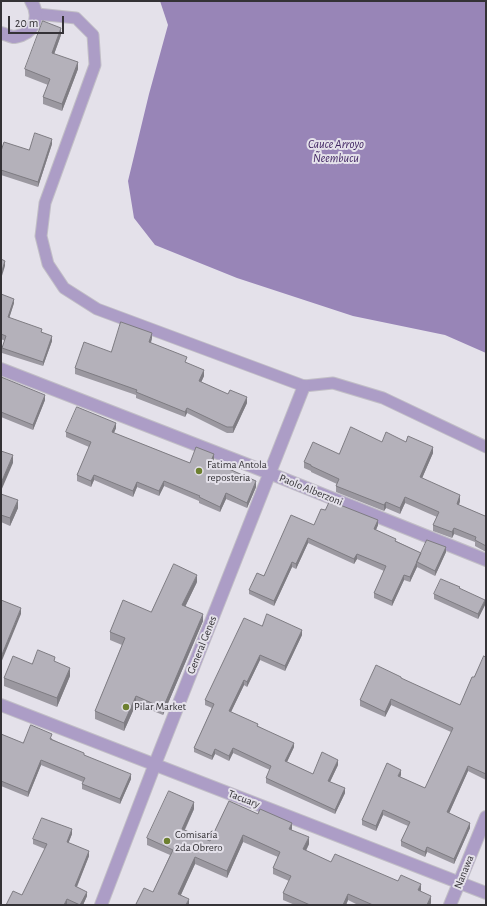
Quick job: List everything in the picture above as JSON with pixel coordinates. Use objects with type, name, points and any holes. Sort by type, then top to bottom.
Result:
[{"type":"street","points":[[1,33],[14,37],[27,33],[34,25],[37,14],[36,8],[31,1]]},
{"type":"street","name":"Paolo Alberzoni","points":[[1,369],[270,473],[486,560]]},
{"type":"street","name":"General Genes","points":[[101,905],[304,386]]},
{"type":"street","name":"Tacuary","points":[[1,705],[486,893]]},
{"type":"street","name":"Nanawa","points":[[450,905],[486,817]]},
{"type":"lane","points":[[37,14],[76,18],[93,35],[95,65],[45,203],[41,236],[48,264],[64,288],[97,309],[304,386],[333,383],[383,398],[486,447]]},
{"type":"water","name":"Cauce Arroyo Ñeembucu","points":[[160,1],[486,1],[486,353],[445,335],[353,316],[237,278],[155,245],[134,218],[128,181],[149,94],[168,25]]},
{"type":"building","points":[[43,21],[61,28],[52,53],[78,62],[62,104],[43,97],[50,79],[25,69]]},
{"type":"building","points":[[35,133],[52,139],[38,182],[1,170],[1,151],[4,142],[29,150]]},
{"type":"building","points":[[1,259],[5,261],[1,274]]},
{"type":"building","points":[[1,294],[14,299],[8,317],[42,329],[41,332],[52,336],[43,362],[2,348],[6,336],[1,334]]},
{"type":"building","points":[[121,322],[152,333],[149,342],[187,357],[185,362],[204,370],[199,381],[228,394],[230,390],[247,397],[233,427],[227,427],[187,408],[185,412],[136,392],[137,390],[75,368],[84,342],[111,352]]},
{"type":"building","points":[[1,377],[45,395],[33,425],[1,412]]},
{"type":"building","points":[[77,407],[116,423],[112,432],[190,463],[196,447],[214,454],[211,461],[256,481],[247,503],[226,493],[220,507],[199,497],[200,496],[164,481],[159,491],[137,482],[133,491],[94,475],[91,481],[77,475],[91,442],[66,432]]},
{"type":"building","points":[[351,427],[382,442],[386,432],[406,442],[408,436],[433,447],[420,477],[460,495],[457,504],[485,516],[486,515],[486,546],[475,540],[476,537],[454,528],[452,532],[433,525],[439,512],[405,497],[400,508],[386,502],[384,505],[336,486],[339,479],[304,462],[313,442],[339,454]]},
{"type":"building","points":[[1,451],[13,455],[1,483]]},
{"type":"building","points":[[1,494],[18,500],[10,518],[1,515]]},
{"type":"building","points":[[330,501],[378,520],[374,529],[421,553],[410,577],[404,575],[392,601],[374,593],[386,566],[357,554],[354,559],[308,538],[296,564],[292,562],[274,601],[249,590],[257,573],[264,576],[291,515],[314,525],[321,509],[325,510]]},
{"type":"building","points":[[427,540],[446,547],[435,571],[417,562]]},
{"type":"building","points":[[174,564],[197,575],[182,605],[203,614],[163,708],[136,696],[124,723],[95,711],[125,638],[110,632],[123,600],[151,612]]},
{"type":"building","points":[[441,579],[485,600],[478,614],[434,594]]},
{"type":"building","points":[[1,600],[21,608],[1,657]]},
{"type":"building","points":[[267,614],[302,630],[285,666],[260,655],[247,682],[244,680],[229,711],[294,743],[285,761],[313,774],[322,752],[338,760],[328,781],[345,788],[335,810],[266,778],[271,766],[233,748],[229,756],[215,749],[212,756],[194,748],[214,704],[205,700],[244,618],[262,626]]},
{"type":"building","points":[[38,650],[55,657],[54,661],[70,668],[57,698],[4,678],[13,656],[32,664]]},
{"type":"building","points":[[484,656],[486,658],[486,774],[468,766],[447,812],[470,823],[454,859],[427,847],[425,852],[401,841],[410,822],[383,810],[376,826],[362,820],[387,763],[401,770],[398,776],[425,788],[453,728],[391,699],[385,712],[360,700],[376,665],[460,705],[472,677],[474,677]]},
{"type":"building","points":[[31,725],[52,734],[50,739],[84,753],[84,755],[131,774],[120,799],[82,784],[85,778],[41,760],[28,792],[1,781],[1,734],[23,743]]},
{"type":"building","points":[[169,791],[194,802],[182,829],[210,841],[229,801],[258,814],[260,809],[292,823],[289,829],[309,837],[303,849],[331,862],[335,854],[398,881],[401,875],[421,884],[418,890],[431,896],[427,905],[373,905],[348,894],[343,905],[310,905],[283,893],[291,876],[273,868],[280,852],[243,835],[227,871],[195,857],[178,894],[189,899],[186,905],[138,905],[136,904],[144,888],[153,892],[173,850],[147,838]]},
{"type":"building","points":[[42,818],[72,829],[67,842],[89,851],[75,886],[87,892],[80,905],[67,899],[64,905],[6,905],[13,891],[22,895],[47,844],[33,839]]},
{"type":"place","name":"Fatima Antola reposteria","points":[[199,471]]},
{"type":"place","name":"Pilar Market","points":[[126,707]]},
{"type":"place","name":"Comisaría 2da Obrero","points":[[167,841]]}]
